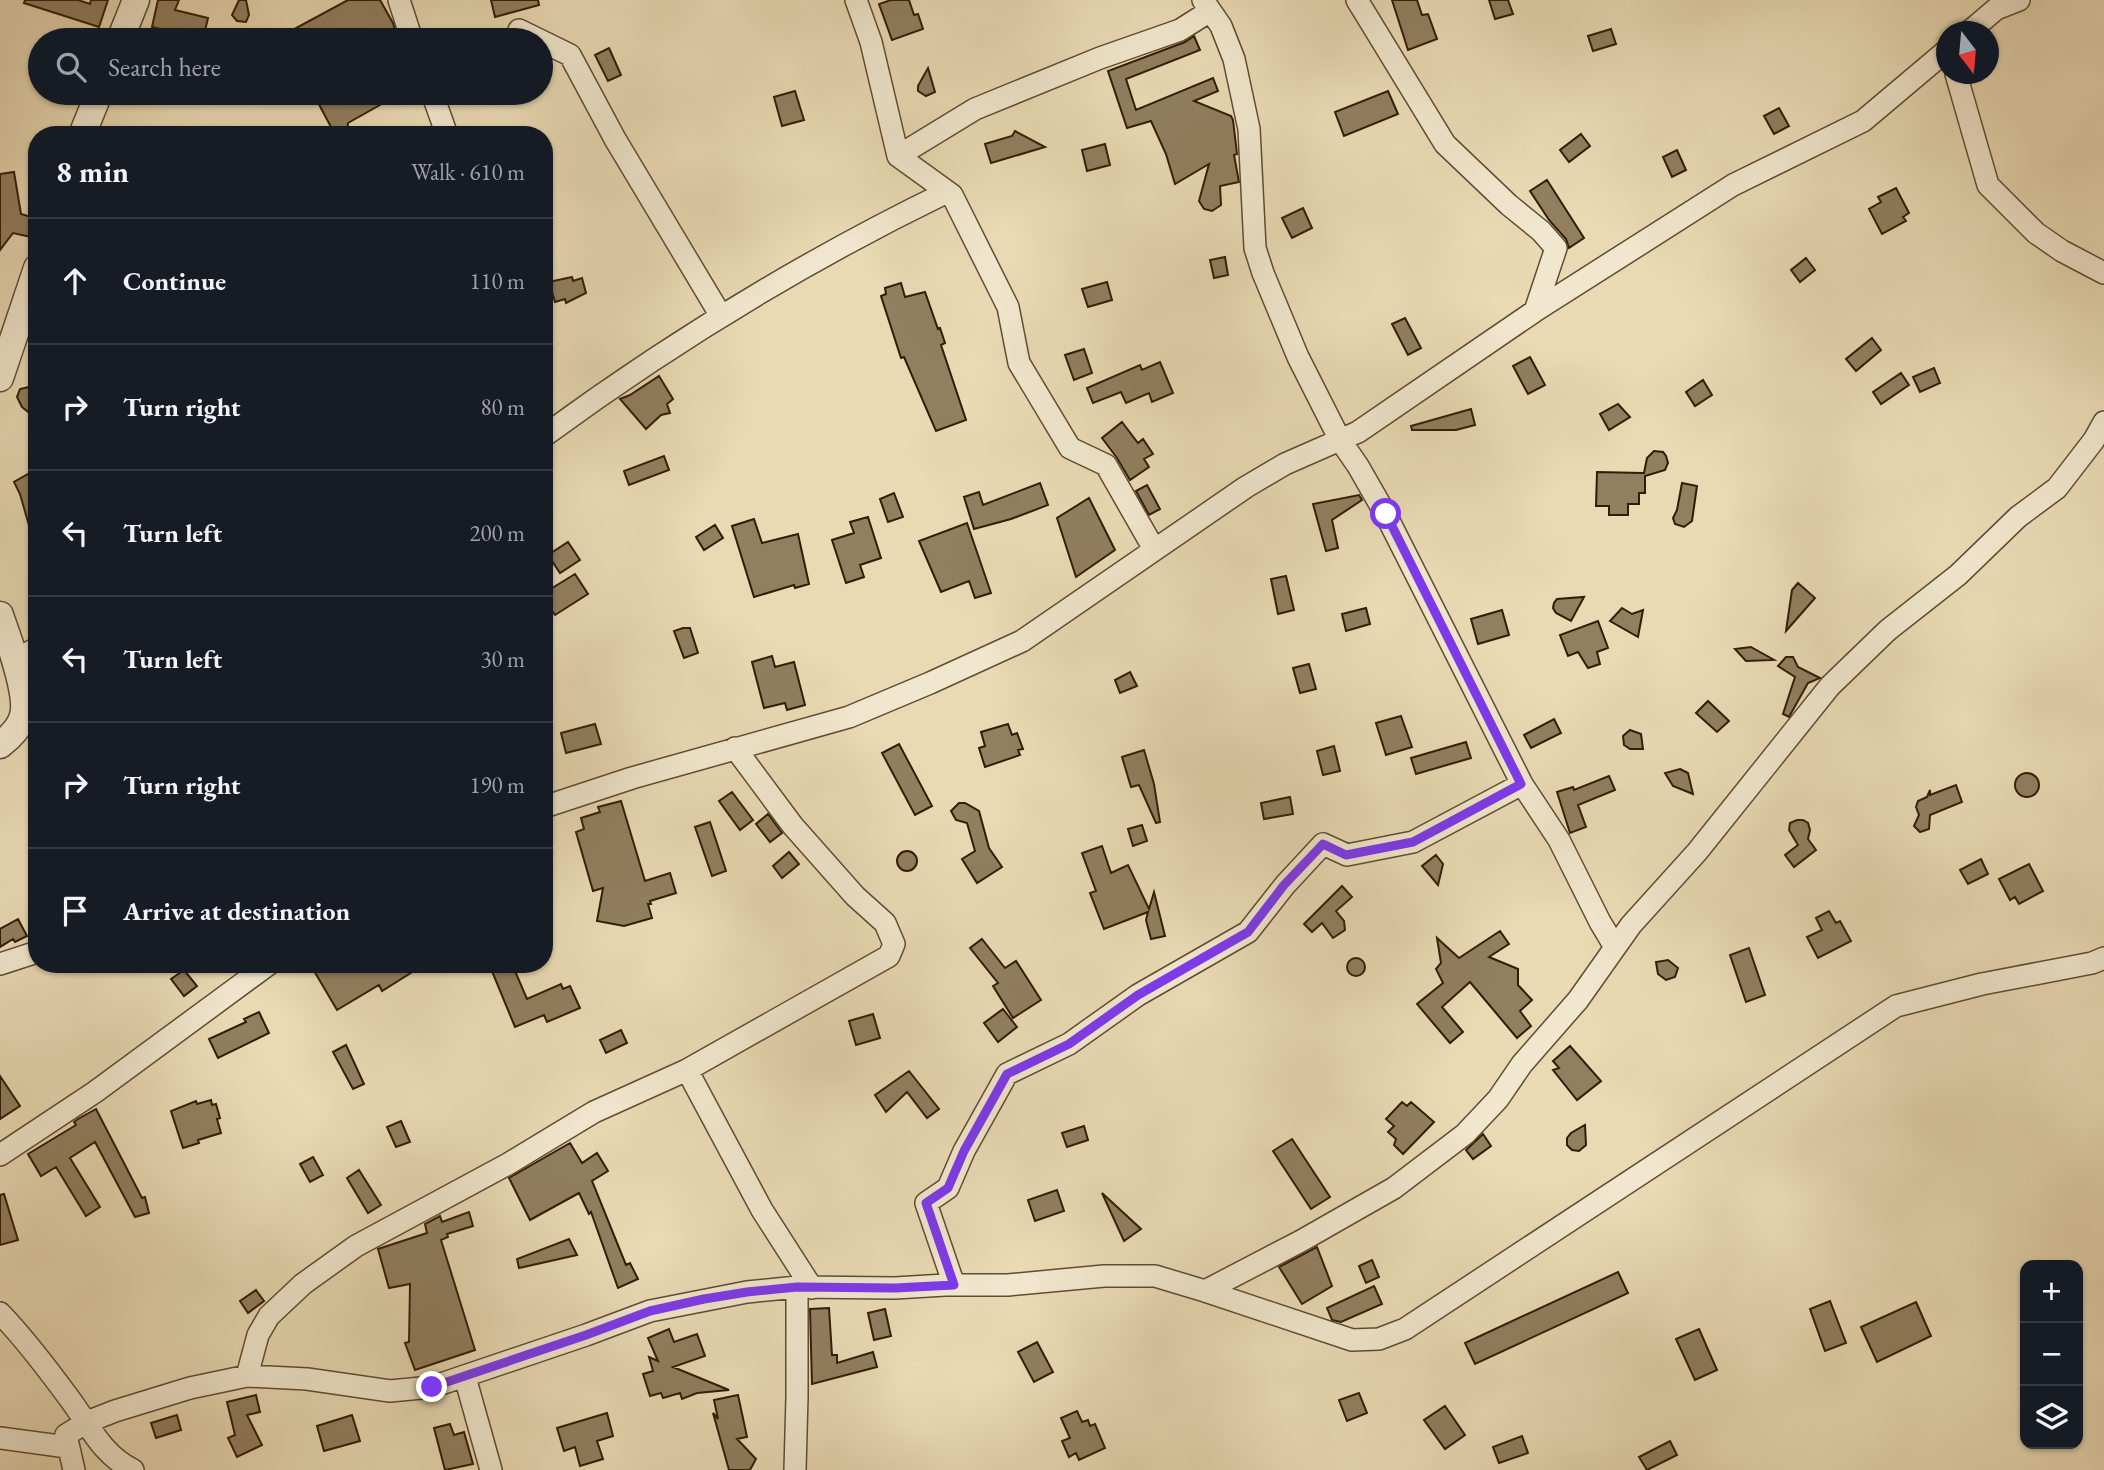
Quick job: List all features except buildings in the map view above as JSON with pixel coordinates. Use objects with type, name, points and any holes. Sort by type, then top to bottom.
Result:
[{"type":"street","points":[[125,28],[136,0]]},
{"type":"street","points":[[399,0],[408,28]]},
{"type":"street","points":[[856,0],[871,41],[898,156],[952,195],[1008,307],[1019,363],[1070,448],[1106,464],[1154,549]]},
{"type":"street","points":[[1357,0],[1445,144],[1541,231],[1556,248],[1535,311]]},
{"type":"street","points":[[1982,21],[1996,9],[2019,0]]},
{"type":"street","points":[[898,156],[975,109],[1100,58],[1180,30],[1207,6],[1227,39],[1245,105],[1249,129],[1255,248],[1262,273],[1298,357],[1340,440],[1386,514],[1521,784],[1559,840],[1615,947]]},
{"type":"street","points":[[553,47],[570,55],[615,139],[721,316]]},
{"type":"street","points":[[553,804],[632,778],[849,717],[1022,641],[1227,499],[1285,464],[1358,432],[1535,311],[1733,185],[1863,121],[1936,60]]},
{"type":"street","points":[[1959,84],[1988,185],[2036,233],[2062,251],[2104,273]]},
{"type":"street","points":[[86,126],[94,105]]},
{"type":"street","points":[[436,105],[444,126]]},
{"type":"street","points":[[553,429],[609,388],[820,256],[947,191]]},
{"type":"street","points":[[0,378],[28,295]]},
{"type":"street","points":[[1205,1291],[1394,1188],[1465,1134],[1578,1000],[1631,925],[1697,852],[1830,686],[1888,630],[1958,575],[2018,517],[2057,488],[2094,440],[2104,422]]},
{"type":"street","points":[[0,615],[26,654],[24,713],[15,731],[0,744]]},
{"type":"street","points":[[247,1376],[258,1335],[269,1316],[326,1266],[356,1246],[508,1164],[594,1112],[687,1070],[889,956],[894,944],[885,923],[855,895],[793,826],[735,748]]},
{"type":"street","points":[[954,1285],[926,1203],[948,1188],[964,1151],[1007,1074],[1069,1044],[1138,995],[1248,932],[1284,885],[1323,844],[1346,855],[1413,842],[1521,784]]},
{"type":"street","points":[[0,964],[28,954]]},
{"type":"street","points":[[74,1470],[66,1435],[87,1422],[190,1388],[247,1376],[307,1379],[390,1391],[432,1387],[650,1311],[747,1292],[804,1288],[1008,1285],[1104,1276],[1155,1276],[1352,1340],[1379,1339],[1405,1329],[1896,1006],[1982,984],[2092,963],[2104,958]]},
{"type":"street","points":[[0,1155],[94,1092],[257,973]]},
{"type":"street","points":[[687,1070],[804,1288],[795,1470]]},
{"type":"street","points":[[0,1312],[49,1370],[105,1451],[134,1470]]},
{"type":"street","points":[[465,1377],[491,1470]]},
{"type":"street","points":[[0,1438],[67,1447]]},
{"type":"route","points":[[432,1387],[650,1311],[704,1299],[797,1287],[858,1289],[954,1285],[926,1203],[948,1188],[964,1151],[1007,1074],[1069,1044],[1138,995],[1248,932],[1284,885],[1323,844],[1346,855],[1413,842],[1521,784],[1386,514]]}]
